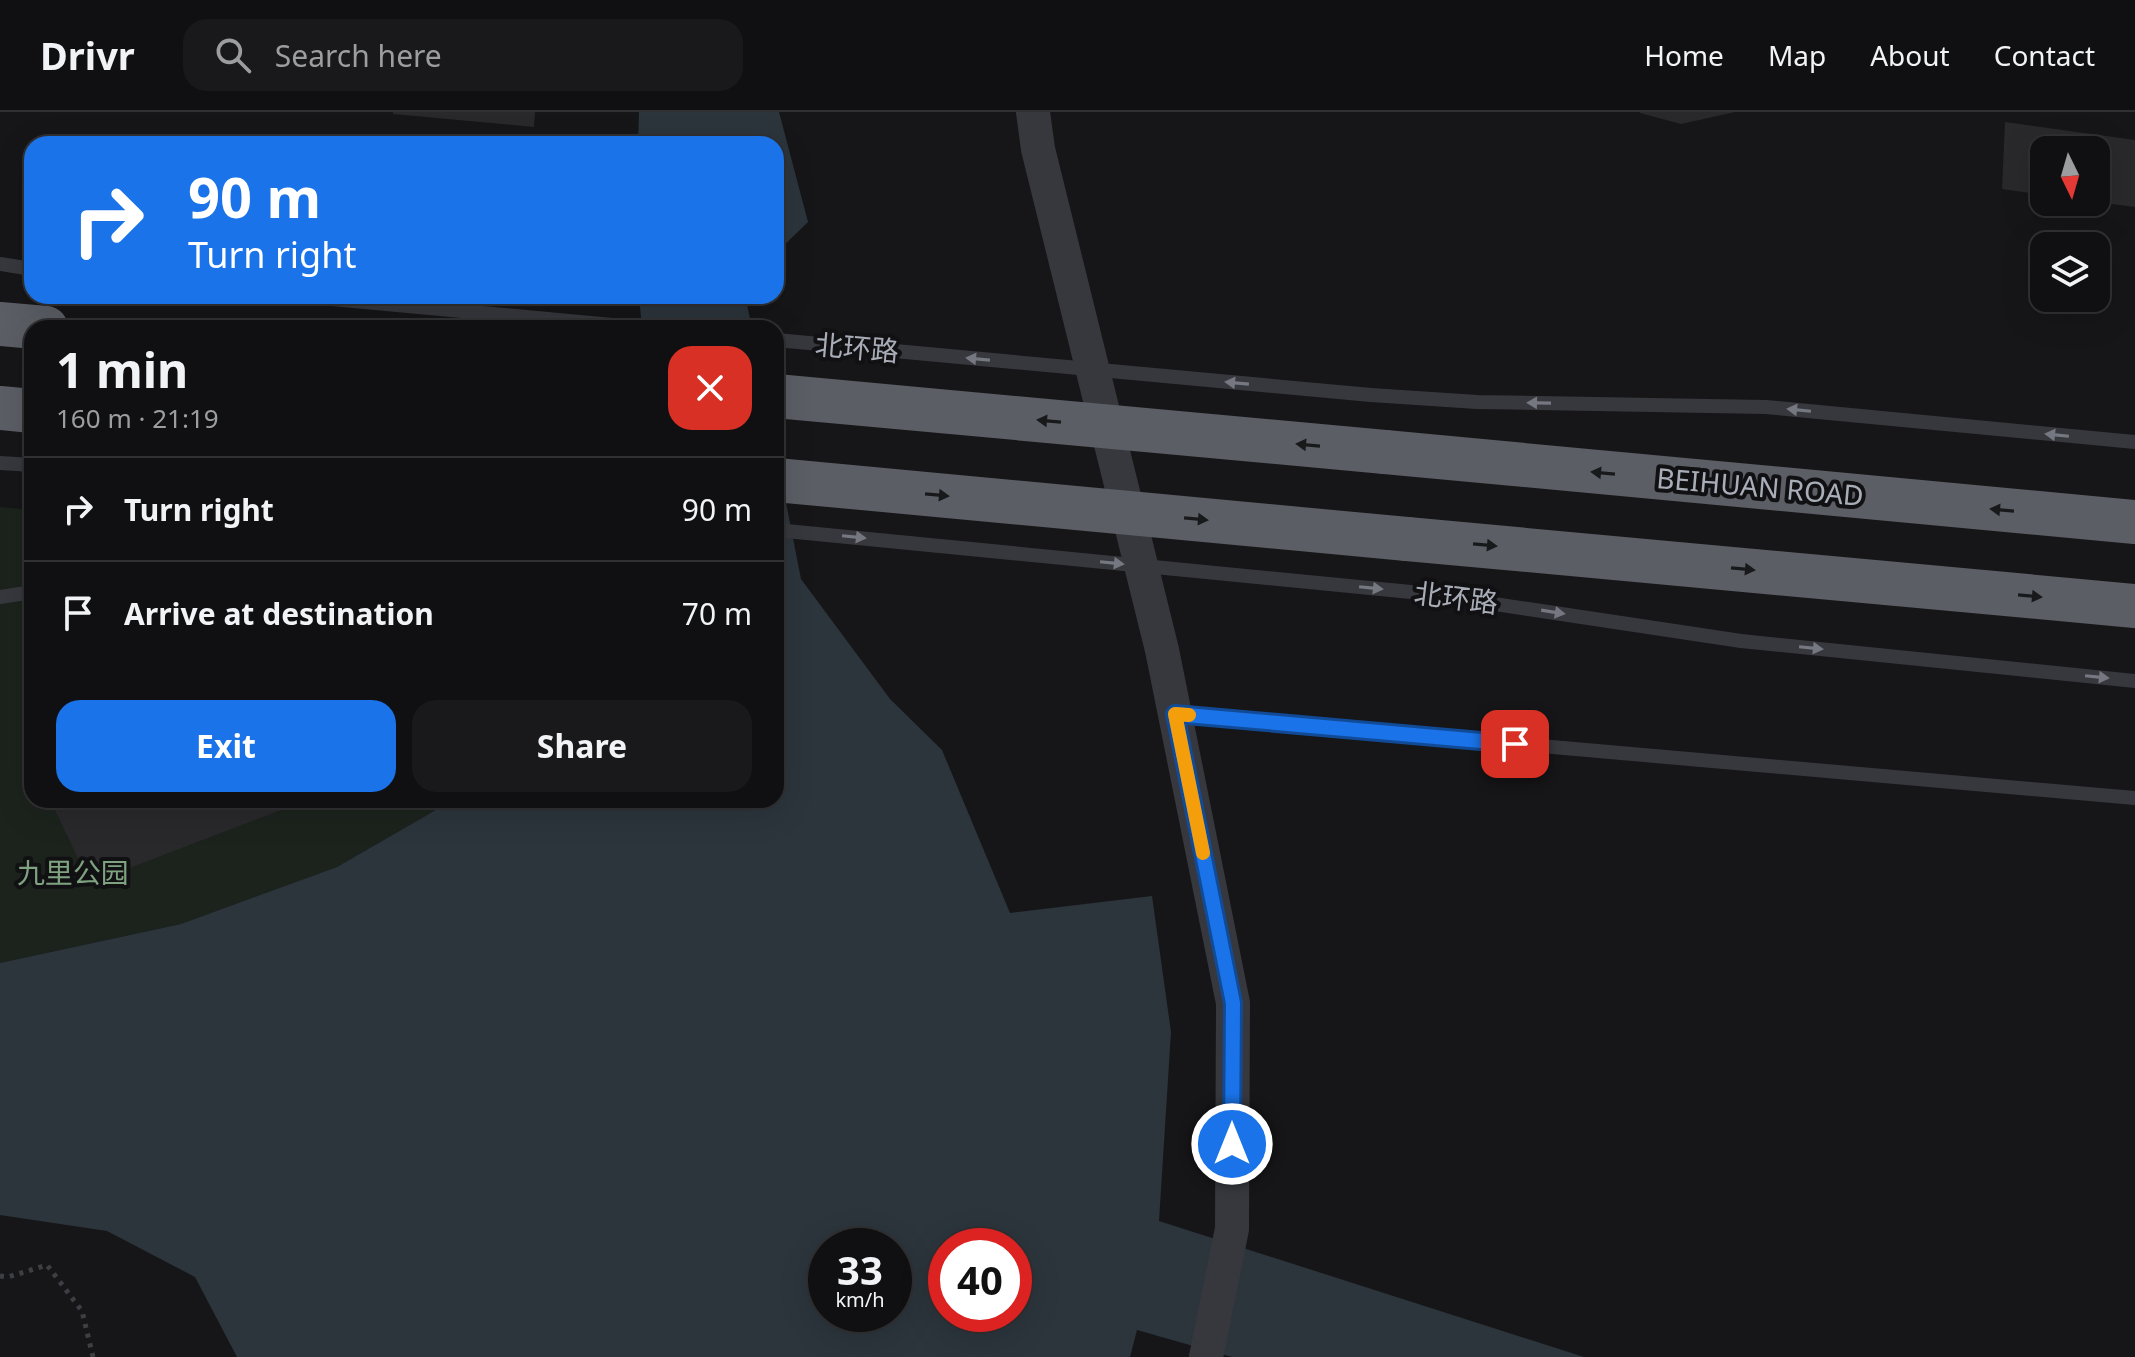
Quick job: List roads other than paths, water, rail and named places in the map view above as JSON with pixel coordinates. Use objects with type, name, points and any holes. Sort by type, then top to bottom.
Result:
[{"type":"highway","points":[[0,324],[24,326]]},
{"type":"highway","name":"北环路","points":[[784,397],[1385,452]]},
{"type":"highway","points":[[0,408],[24,410]]},
{"type":"highway","name":"BEIHUAN ROAD","points":[[1385,452],[2135,522]]},
{"type":"highway","name":"北环路","points":[[784,481],[2135,606]]},
{"type":"street","points":[[1033,112],[1038,149],[1162,650],[1233,1003],[1232,1229],[1206,1357]]},
{"type":"lane","points":[[0,264],[24,268]]},
{"type":"lane","points":[[389,304],[560,320]]},
{"type":"lane","name":"北环路","points":[[784,341],[1371,395],[1477,402],[1766,407],[2135,442]]},
{"type":"lane","points":[[0,463],[24,465]]},
{"type":"lane","name":"北环路","points":[[784,531],[1421,593],[1741,641],[2135,681]]},
{"type":"lane","points":[[0,597],[24,593]]},
{"type":"lane","points":[[1175,714],[2135,798]]},
{"type":"park label","name":"九里公园","points":[[73,873]]}]
